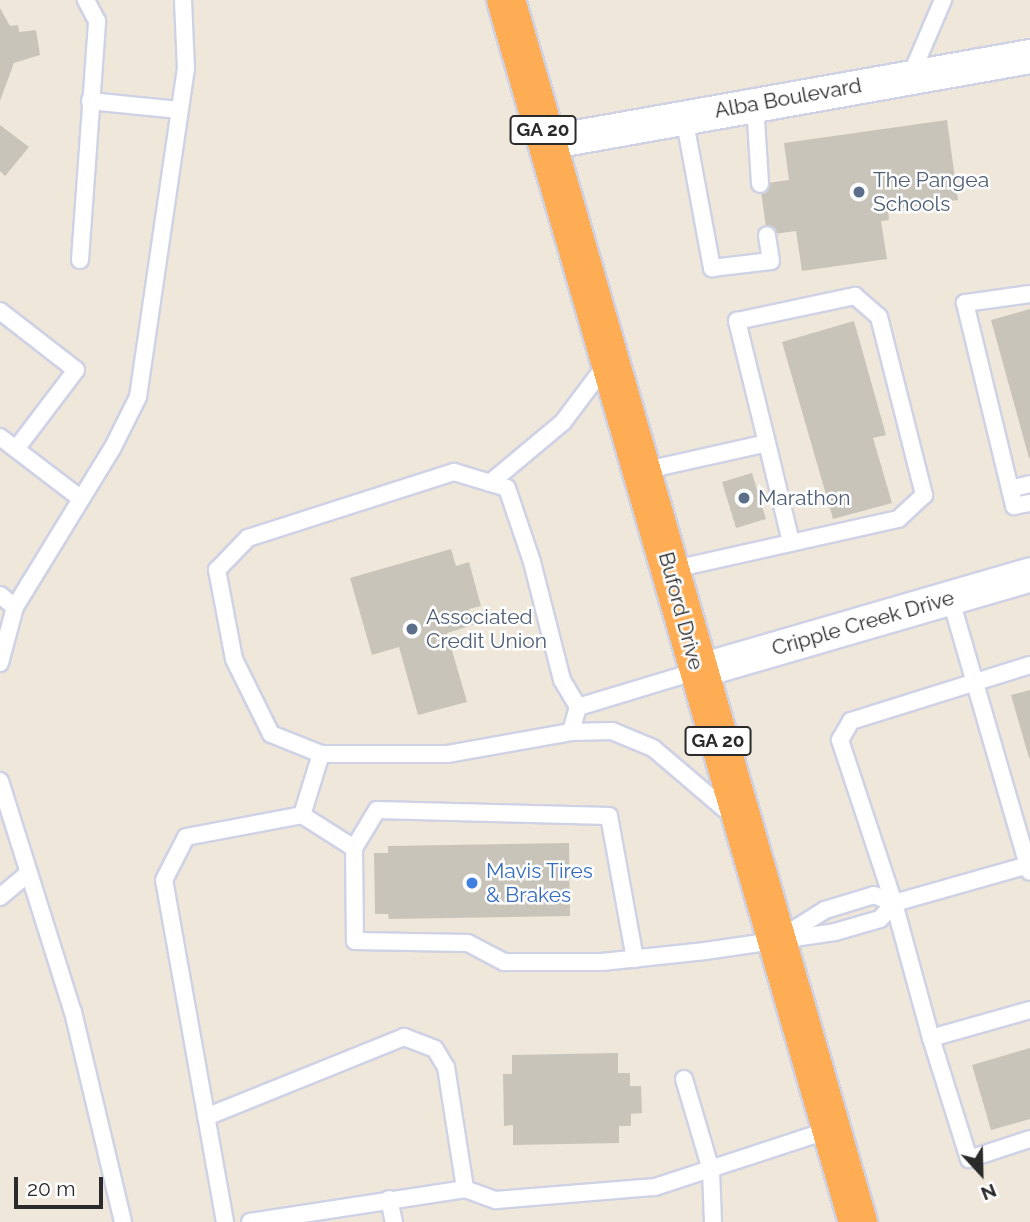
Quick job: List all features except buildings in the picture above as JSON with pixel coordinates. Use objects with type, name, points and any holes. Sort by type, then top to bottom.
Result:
[{"type":"highway","name":"Buford Drive","points":[[506,0],[697,671],[858,1222]]},
{"type":"street","name":"Alba Boulevard","points":[[547,142],[1030,56]]},
{"type":"street","name":"Cripple Creek Drive","points":[[697,671],[1030,574]]},
{"type":"lane","points":[[80,260],[97,21],[86,0]]},
{"type":"lane","points":[[0,663],[15,607],[81,499],[138,397],[186,69],[183,0]]},
{"type":"lane","points":[[909,77],[943,0]]},
{"type":"lane","points":[[90,101],[179,110]]},
{"type":"lane","points":[[755,104],[760,184]]},
{"type":"lane","points":[[684,117],[712,268],[771,261],[767,235]]},
{"type":"lane","points":[[1030,294],[965,303],[1014,506],[1030,503]]},
{"type":"lane","points":[[669,570],[898,519],[925,495],[879,317],[855,296],[737,321],[791,542]]},
{"type":"lane","points":[[0,311],[76,370],[16,449]]},
{"type":"lane","points":[[490,483],[563,422],[609,360]]},
{"type":"lane","points":[[0,437],[81,499]]},
{"type":"lane","points":[[642,471],[767,443]]},
{"type":"lane","points":[[571,732],[578,707],[562,680],[532,562],[507,488],[454,472],[248,538],[216,570],[234,659],[271,734],[321,754],[447,754],[571,732],[611,731],[653,748],[744,825]]},
{"type":"lane","points":[[1010,489],[1030,484]]},
{"type":"lane","points":[[0,595],[15,607]]},
{"type":"lane","points":[[635,959],[609,816],[377,810],[354,848],[355,942],[468,943],[504,962],[635,959],[835,932],[880,919],[894,903],[1029,869],[950,597]]},
{"type":"lane","points":[[1030,665],[851,721],[840,740],[894,903],[931,1038],[969,1159],[1030,1139]]},
{"type":"lane","points":[[578,707],[697,671]]},
{"type":"lane","points":[[302,815],[321,754]]},
{"type":"lane","points":[[0,781],[27,874],[73,1012],[123,1222]]},
{"type":"lane","points":[[225,1222],[164,880],[186,837],[302,815],[354,848]]},
{"type":"lane","points":[[0,897],[27,874]]},
{"type":"lane","points":[[777,940],[825,910],[874,895],[894,903]]},
{"type":"lane","points":[[931,1038],[1030,1010]]},
{"type":"lane","points":[[206,1117],[404,1037],[435,1049],[446,1067],[465,1189]]},
{"type":"lane","points":[[684,1079],[711,1170],[713,1222]]},
{"type":"lane","points":[[250,1222],[465,1189],[496,1200],[655,1187],[832,1129]]},
{"type":"lane","points":[[389,1199],[394,1222]]},
{"type":"place","name":"The Pangea Schools","points":[[859,192]]},
{"type":"place","name":"Marathon","points":[[744,498]]},
{"type":"place","name":"Associated Credit Union","points":[[412,629]]},
{"type":"place","name":"Mavis Tires & Brakes","points":[[472,883]]}]
